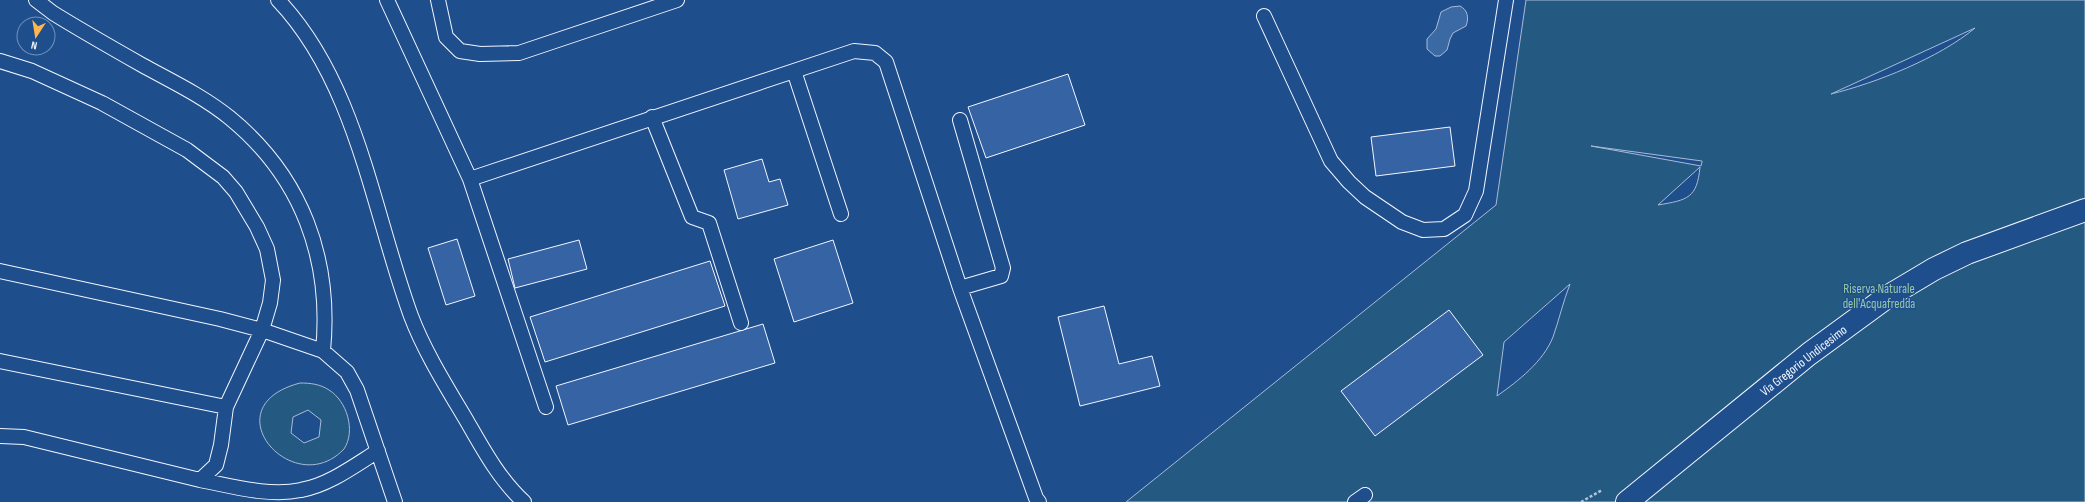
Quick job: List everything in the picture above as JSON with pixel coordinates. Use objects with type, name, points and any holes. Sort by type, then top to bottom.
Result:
[{"type":"street","name":"Via Gregorio Undicesimo","points":[[1627,502],[1803,359],[1887,297],[1934,269],[1967,252],[2085,210]]},
{"type":"lane","points":[[36,0],[53,13],[190,91],[222,112],[254,139],[273,161],[293,191],[307,220],[315,246],[322,277],[325,309],[323,351]]},
{"type":"lane","points":[[278,0],[304,32],[339,97],[366,170],[412,317],[429,354],[488,458],[504,481],[524,502]]},
{"type":"lane","points":[[387,0],[470,179],[546,407]]},
{"type":"lane","points":[[438,0],[446,36],[460,51],[480,54],[519,53],[677,0]]},
{"type":"lane","points":[[1264,16],[1331,161],[1348,182],[1384,212],[1402,222],[1423,230],[1444,229],[1465,215],[1476,191],[1506,0]]},
{"type":"lane","points":[[470,179],[652,117],[854,51],[875,53],[886,62],[960,288],[1036,498],[1039,502]]},
{"type":"lane","points":[[0,61],[32,71],[138,121],[187,150],[223,177],[236,192],[257,227],[266,249],[273,280],[270,303],[262,330],[226,407],[221,445],[216,465],[200,480]]},
{"type":"lane","points":[[794,71],[841,214]]},
{"type":"lane","points":[[652,117],[692,217],[709,223],[741,323]]},
{"type":"lane","points":[[960,120],[1003,268],[1001,276],[960,288]]},
{"type":"lane","points":[[0,271],[220,319],[262,330],[323,351],[341,365],[352,380],[363,402],[395,502]]},
{"type":"lane","points":[[0,361],[226,407]]},
{"type":"lane","points":[[0,436],[24,437],[200,480],[269,492],[301,490],[318,485],[344,472],[378,451]]},
{"type":"green space","name":"Riserva Naturale dell'Acquafredda","points":[[1526,0],[2085,0],[2085,502],[1126,502],[1496,205]],"holes":[[[1975,28],[1944,49],[1906,68],[1867,83],[1831,94]],[[1591,146],[1702,161],[1701,166]],[[1700,167],[1696,185],[1689,196],[1684,199],[1658,205]],[[1570,284],[1549,346],[1529,370],[1497,396],[1504,342]]]},
{"type":"green space","points":[[300,383],[315,384],[329,390],[341,401],[348,417],[348,442],[344,449],[324,462],[303,464],[284,458],[269,445],[261,428],[261,411],[274,395]],"holes":[[[308,410],[321,420],[319,437],[304,443],[291,433],[293,417]]]},
{"type":"shaded area","points":[[1460,6],[1467,14],[1466,26],[1453,33],[1447,50],[1440,56],[1435,56],[1427,49],[1427,39],[1436,29],[1441,12],[1451,7]]},
{"type":"building","points":[[1068,74],[1085,125],[986,158],[968,107]]},
{"type":"building","points":[[1450,127],[1455,166],[1376,176],[1371,137]]},
{"type":"building","points":[[762,159],[769,182],[780,179],[788,205],[738,219],[724,170]]},
{"type":"building","points":[[457,239],[475,296],[446,305],[428,248]]},
{"type":"building","points":[[579,240],[587,269],[515,288],[508,259]]},
{"type":"building","points":[[833,240],[853,303],[794,322],[774,259]]},
{"type":"building","points":[[710,261],[725,306],[545,362],[530,317]]},
{"type":"building","points":[[1104,306],[1119,364],[1152,356],[1160,386],[1080,406],[1058,317]]},
{"type":"building","points":[[1449,310],[1483,355],[1375,436],[1341,391]]},
{"type":"building","points":[[763,324],[775,363],[568,425],[556,386]]}]
